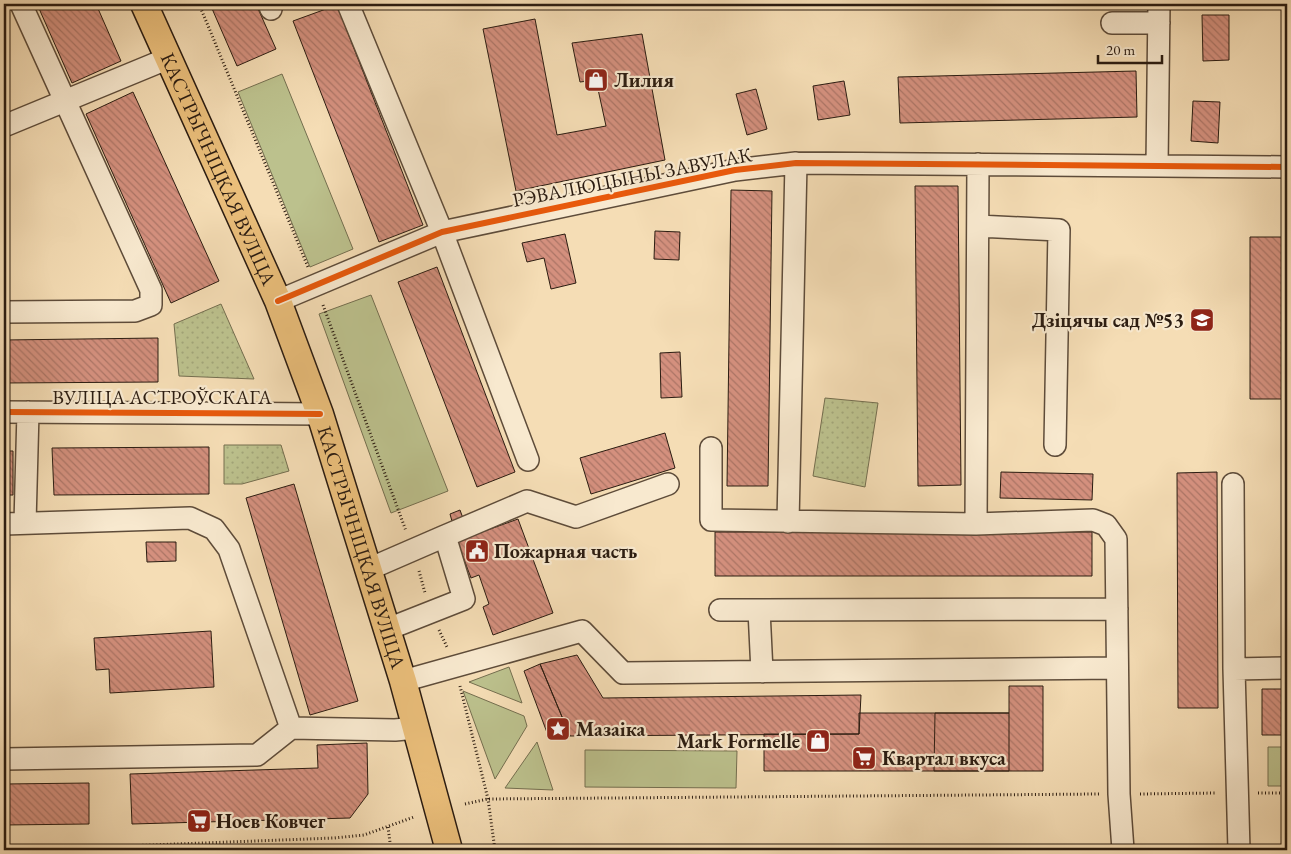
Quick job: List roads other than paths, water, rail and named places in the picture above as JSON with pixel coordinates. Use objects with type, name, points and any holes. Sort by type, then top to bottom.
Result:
[{"type":"main road","name":"КАСТРЫЧНІЦКАЯ ВУЛІЦА","points":[[144,4],[278,301],[320,414],[388,629],[449,850]]},
{"type":"street","points":[[4,312],[135,311],[150,305],[151,290],[21,4]]},
{"type":"street","points":[[348,4],[442,232],[528,460]]},
{"type":"street","points":[[1112,23],[1159,13],[1157,165]]},
{"type":"street","points":[[4,126],[169,58]]},
{"type":"street","points":[[788,522],[796,162]]},
{"type":"street","name":"РЭВАЛЮЦЫНЫ ЗАВУЛАК","points":[[278,301],[442,232],[735,170],[796,162],[1287,168]]},
{"type":"street","points":[[976,524],[978,164]]},
{"type":"street","points":[[978,226],[1059,230],[1055,444]]},
{"type":"street","name":"ВУЛІЦА АСТРОЎСКАГА","points":[[4,412],[320,414]]},
{"type":"street","points":[[28,412],[14,523],[190,518],[214,529],[229,549],[290,728]]},
{"type":"street","points":[[711,448],[711,520],[976,524],[1093,520],[1106,525],[1116,539],[1119,794],[1123,850]]},
{"type":"street","points":[[368,568],[527,501],[576,517],[668,484]]},
{"type":"street","points":[[1233,484],[1234,669],[1240,850]]},
{"type":"street","points":[[388,629],[464,599],[445,536]]},
{"type":"street","points":[[720,610],[1117,609]]},
{"type":"street","points":[[759,610],[762,672]]},
{"type":"street","points":[[403,681],[582,631],[624,673],[1117,668]]},
{"type":"street","points":[[1234,669],[1287,668]]},
{"type":"street","points":[[4,759],[257,754],[290,728],[395,730],[416,728]]},
{"type":"place","name":"Лилия","points":[[596,80]]},
{"type":"place","name":"Дзіцячы сад №53","points":[[1202,320]]},
{"type":"place","name":"Пожарная часть","points":[[477,551]]},
{"type":"place","name":"Мазаіка","points":[[558,729]]},
{"type":"place","name":"Mark Formelle","points":[[818,741]]},
{"type":"place","name":"Квартал вкуса","points":[[864,758]]},
{"type":"place","name":"Ноев Ковчег","points":[[199,821]]}]
